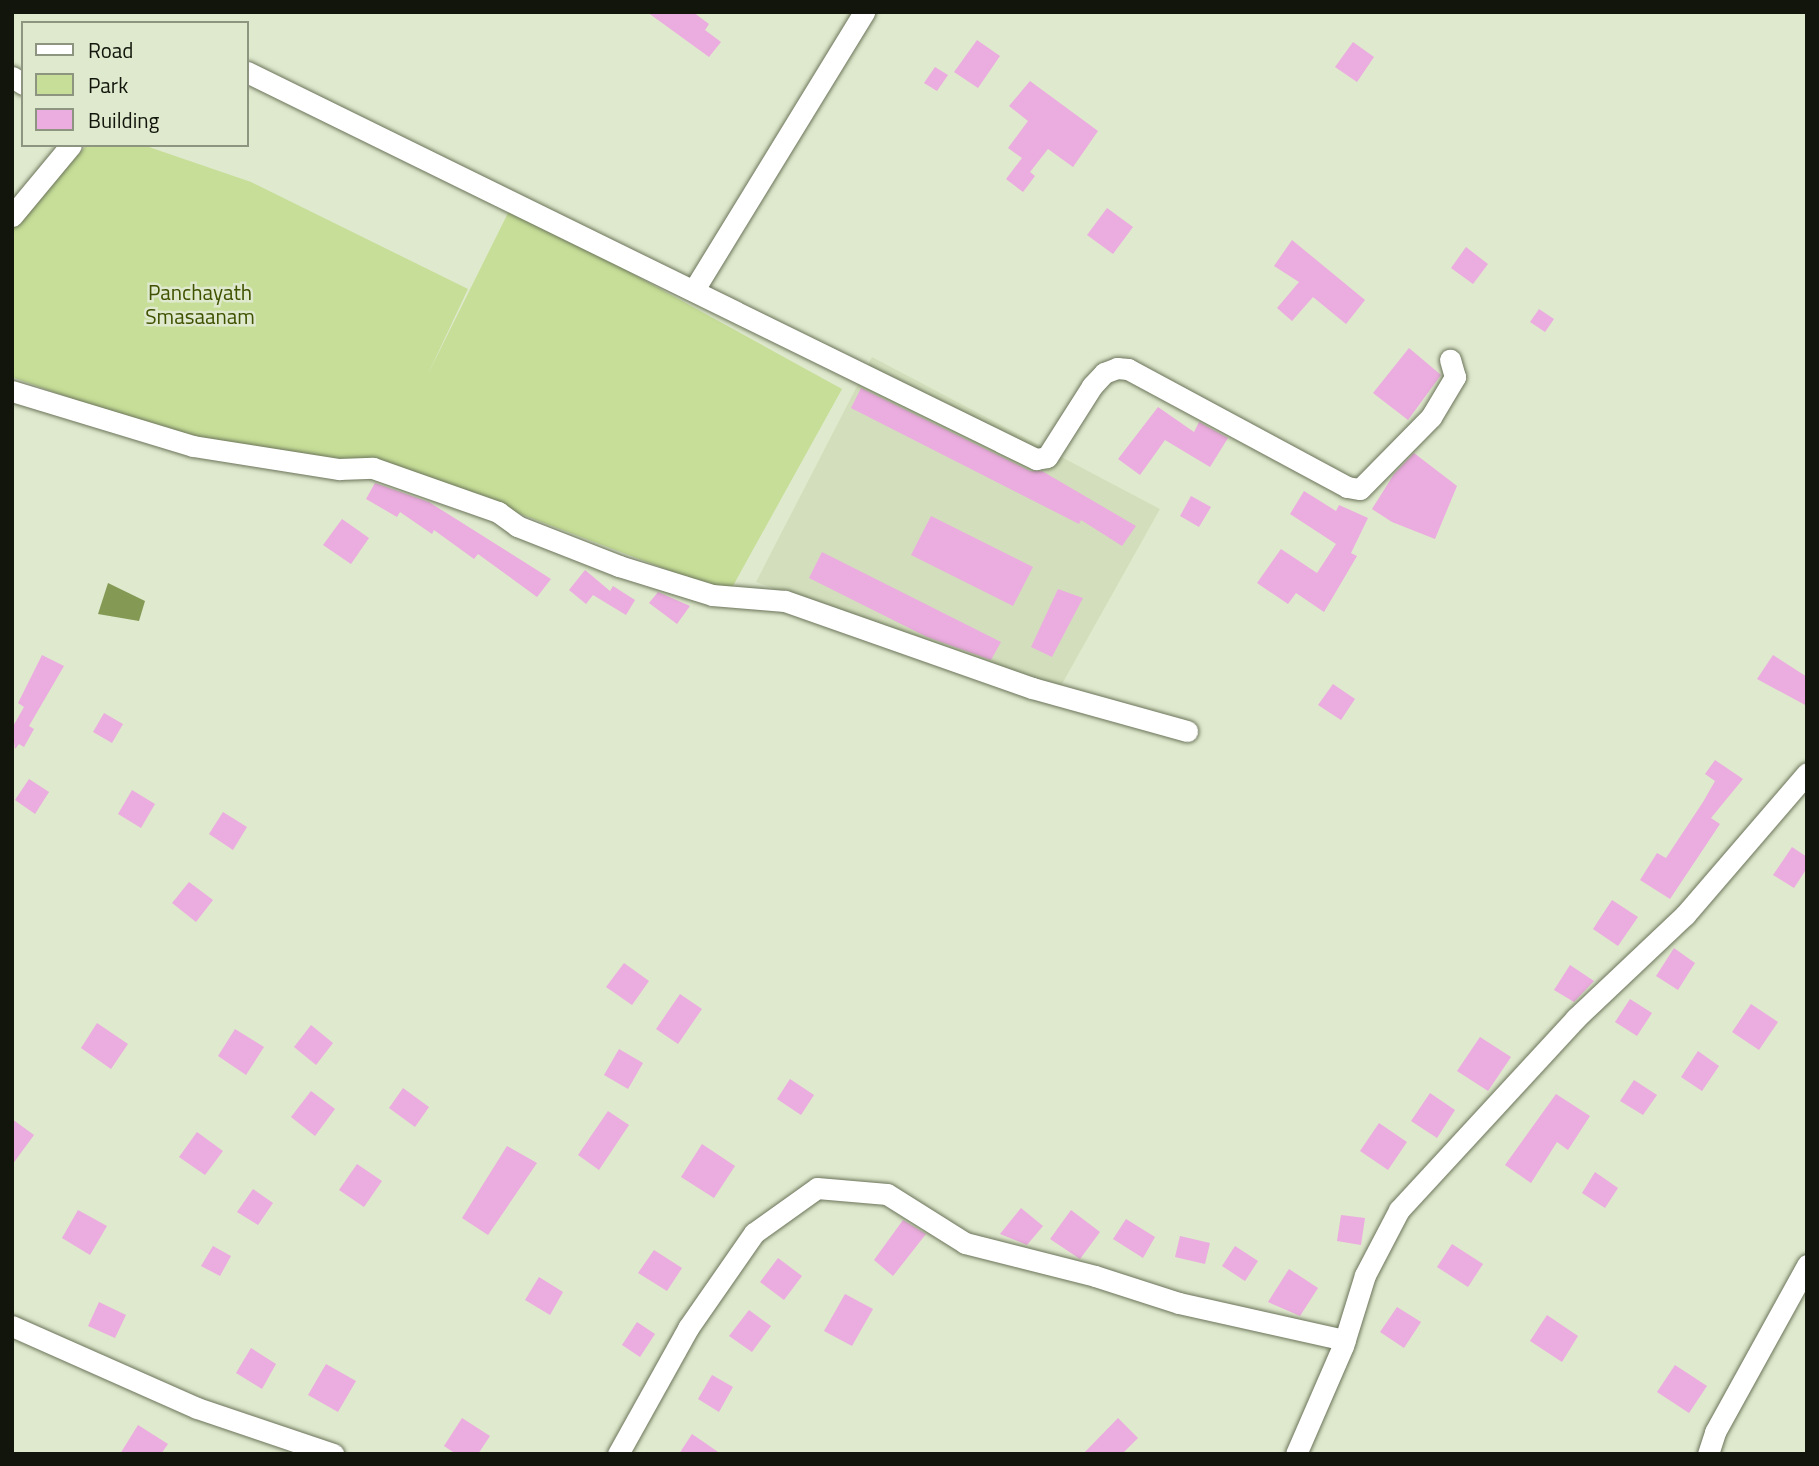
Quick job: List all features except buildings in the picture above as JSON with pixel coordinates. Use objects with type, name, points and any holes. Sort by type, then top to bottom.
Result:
[{"type":"street","points":[[695,288],[864,12]]},
{"type":"street","points":[[248,72],[695,288],[760,327],[1036,459],[1047,457],[1092,386],[1117,368],[1128,369],[1347,487],[1360,489],[1431,417],[1455,377],[1450,360]]},
{"type":"street","points":[[12,216],[69,147]]},
{"type":"street","points":[[12,391],[193,446],[339,469],[373,468],[498,512],[517,526],[619,566],[712,596],[785,601],[1032,688],[1187,731]]},
{"type":"street","points":[[1296,1454],[1345,1340],[1365,1275],[1399,1210],[1576,1018],[1685,915],[1751,844],[1807,773]]},
{"type":"street","points":[[618,1454],[688,1328],[754,1233],[817,1188],[887,1194],[965,1244],[1095,1276],[1179,1303],[1345,1340]]},
{"type":"street","points":[[1708,1454],[1715,1432],[1807,1265]]},
{"type":"street","points":[[12,1326],[197,1408],[333,1454]]},
{"type":"shaded area","points":[[872,357],[1160,509],[1057,693],[756,582]]},
{"type":"shaded area","points":[[108,583],[145,601],[139,621],[98,614]]},
{"type":"green space","name":"Panchayath Smasaanam","points":[[85,147],[149,147],[251,182],[468,289],[427,376],[511,207],[842,389],[729,593],[386,463],[204,446],[12,377],[12,228]]}]
